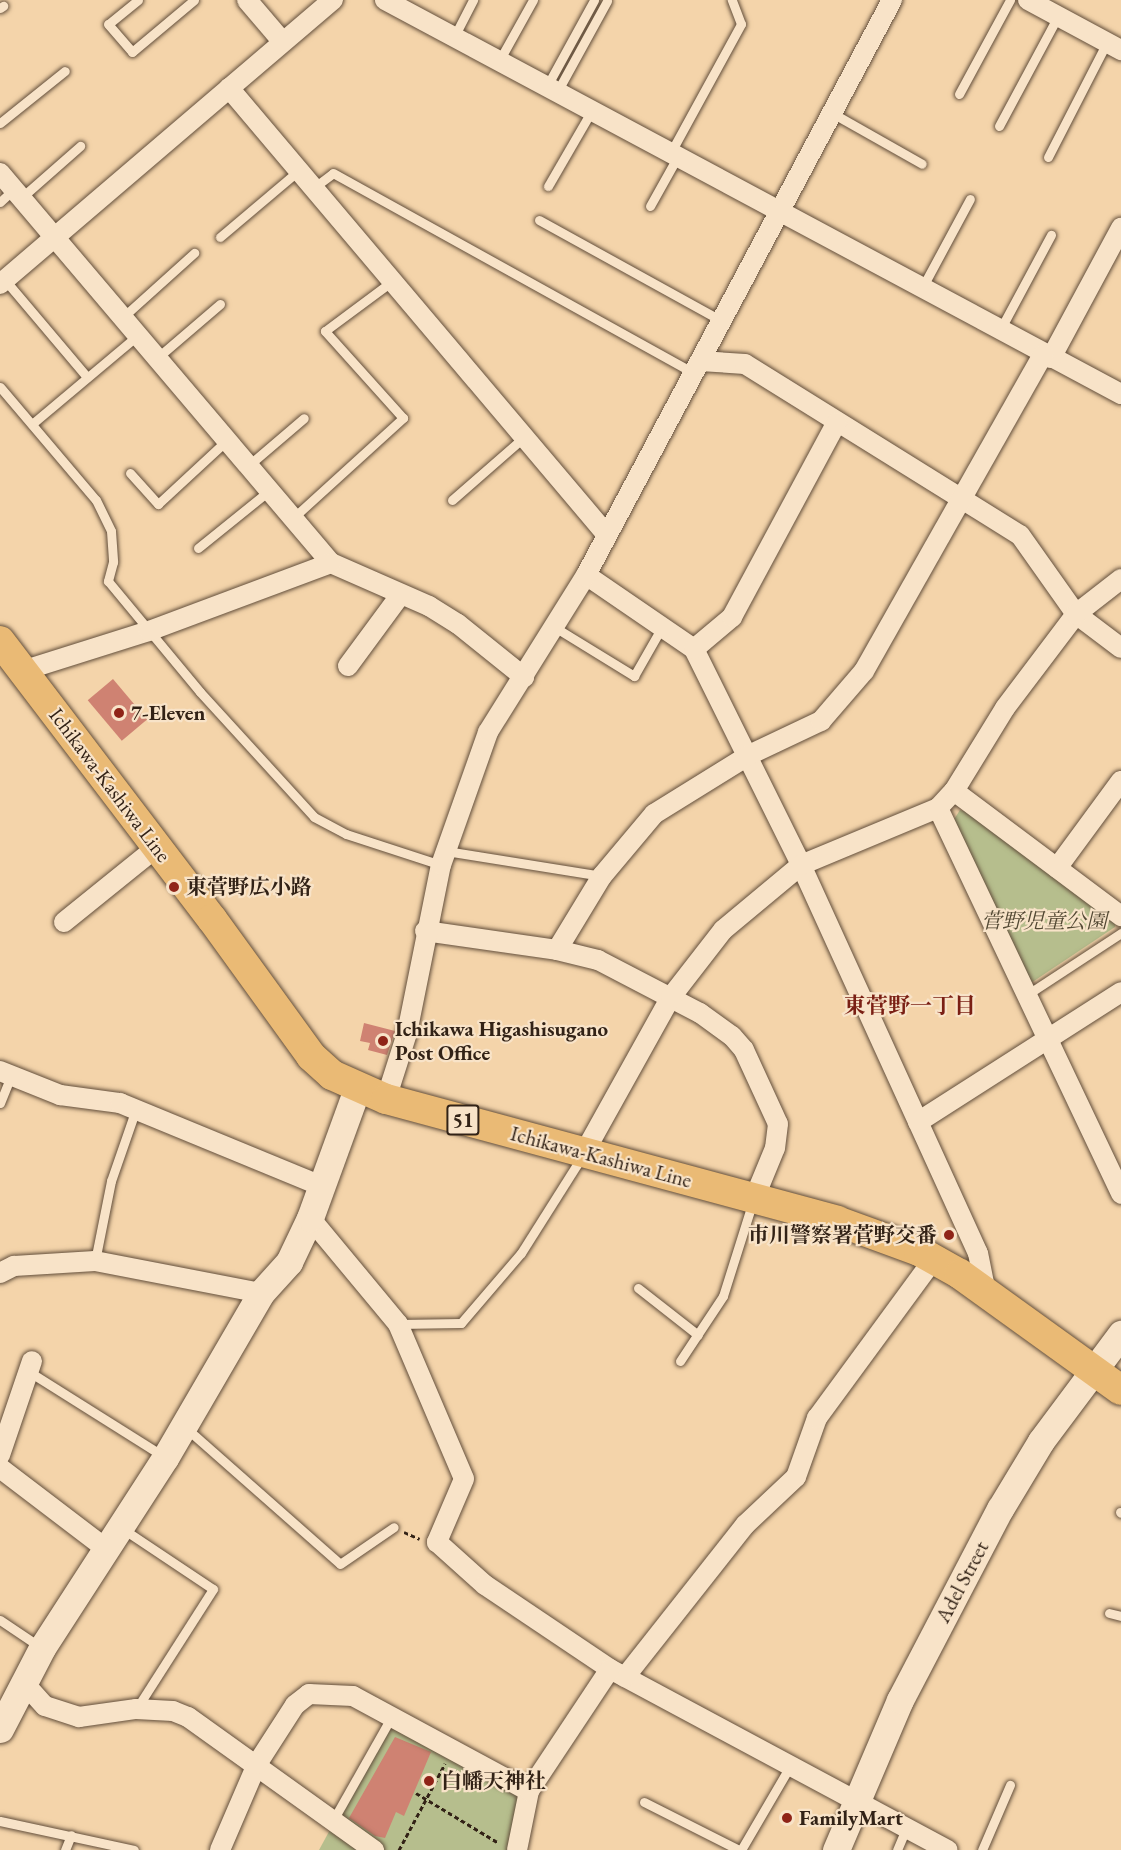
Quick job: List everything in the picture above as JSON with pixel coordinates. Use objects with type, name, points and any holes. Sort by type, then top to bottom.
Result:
[{"type":"main road","name":"Ichikawa-Kashiwa Line","points":[[7,654],[157,847],[311,1056],[332,1076],[357,1089],[386,1099],[837,1221],[940,1263],[986,1293],[1121,1390]]},
{"type":"street","points":[[247,0],[282,41]]},
{"type":"street","points":[[2,282],[282,41],[333,0]]},
{"type":"street","points":[[385,0],[1121,394]]},
{"type":"street","points":[[386,1099],[406,1033],[425,932],[443,858],[488,732],[556,628],[586,575],[892,0]]},
{"type":"street","points":[[1047,5],[1114,46]]},
{"type":"street","points":[[229,88],[311,189],[608,535]]},
{"type":"street","points":[[0,173],[12,196],[55,237],[331,563],[401,594],[458,624],[524,677]]},
{"type":"street","points":[[557,950],[602,876],[654,814],[749,755],[820,721],[864,671],[961,498],[1121,228]]},
{"type":"street","points":[[697,367],[745,364],[1020,535],[1076,614],[1121,648]]},
{"type":"street","points":[[694,649],[732,617],[837,422]]},
{"type":"street","points":[[7,654],[149,631],[331,563]]},
{"type":"street","points":[[586,575],[694,649],[749,755],[801,865],[972,1239],[986,1293]]},
{"type":"street","points":[[584,1153],[671,997],[723,930],[801,865],[938,808],[954,791],[1005,708],[1076,614],[1121,579]]},
{"type":"street","points":[[348,666],[401,594]]},
{"type":"street","points":[[1057,868],[1121,781]]},
{"type":"street","points":[[954,791],[1121,916]]},
{"type":"street","points":[[938,808],[1046,1041],[1121,1194]]},
{"type":"street","points":[[64,922],[157,847]]},
{"type":"street","points":[[425,932],[557,950],[624,970],[700,1013],[738,1043],[778,1124],[775,1148],[754,1198]]},
{"type":"street","points":[[918,1122],[1121,992]]},
{"type":"street","points":[[6,1073],[60,1095],[136,1109],[321,1186]]},
{"type":"street","points":[[0,1728],[42,1648],[165,1458],[261,1293],[289,1262],[310,1218],[357,1089]]},
{"type":"street","points":[[310,1218],[398,1324],[464,1479],[437,1542],[485,1585],[617,1673],[789,1768],[947,1850]]},
{"type":"street","points":[[509,1847],[529,1791],[617,1673],[745,1525],[796,1478],[817,1418],[940,1263],[972,1239]]},
{"type":"street","points":[[0,1273],[14,1266],[95,1261],[261,1293]]},
{"type":"street","name":"Adel Street","points":[[836,1850],[900,1700],[1000,1509],[1041,1441],[1121,1334]]},
{"type":"street","points":[[0,1455],[30,1366]]},
{"type":"street","points":[[0,1468],[113,1538]]},
{"type":"street","points":[[24,1683],[45,1706],[79,1716],[136,1709],[173,1711],[188,1717],[257,1764],[332,1822],[374,1850]]},
{"type":"street","points":[[220,1850],[257,1764],[295,1705],[309,1694],[352,1696],[529,1791]]},
{"type":"lane","points":[[138,0],[108,24],[132,52],[194,0]]},
{"type":"lane","points":[[454,37],[473,0]]},
{"type":"lane","points":[[499,61],[533,0]]},
{"type":"lane","points":[[552,89],[594,0]]},
{"type":"lane","points":[[650,206],[741,24],[732,0]]},
{"type":"lane","points":[[959,94],[1010,0]]},
{"type":"lane","points":[[552,89],[607,1]]},
{"type":"lane","points":[[999,126],[1047,5]]},
{"type":"lane","points":[[1048,157],[1114,46]]},
{"type":"lane","points":[[0,123],[65,70]]},
{"type":"lane","points":[[548,186],[592,110]]},
{"type":"lane","points":[[832,113],[922,164]]},
{"type":"lane","points":[[12,196],[80,146]]},
{"type":"lane","points":[[220,237],[297,172]]},
{"type":"lane","points":[[311,189],[333,173],[697,367]]},
{"type":"lane","points":[[922,288],[970,199]]},
{"type":"lane","points":[[539,220],[722,321]]},
{"type":"lane","points":[[1000,330],[1051,234]]},
{"type":"lane","points":[[123,317],[194,253]]},
{"type":"lane","points":[[2,282],[87,377]]},
{"type":"lane","points":[[293,518],[403,418],[326,331],[391,282]]},
{"type":"lane","points":[[157,357],[220,304]]},
{"type":"lane","points":[[32,424],[138,335]]},
{"type":"lane","points":[[0,387],[96,500],[111,531],[113,562],[108,581],[149,631],[314,817],[346,834],[443,858],[602,876]]},
{"type":"lane","points":[[249,465],[304,418]]},
{"type":"lane","points":[[453,500],[524,437]]},
{"type":"lane","points":[[130,473],[158,504],[227,440]]},
{"type":"lane","points":[[198,548],[270,490]]},
{"type":"lane","points":[[556,628],[634,676],[662,627]]},
{"type":"lane","points":[[1025,996],[1121,933]]},
{"type":"lane","points":[[0,1103],[6,1073]]},
{"type":"lane","points":[[95,1261],[111,1180],[136,1109]]},
{"type":"lane","points":[[398,1324],[461,1323],[521,1253],[584,1153]]},
{"type":"lane","points":[[680,1361],[723,1296],[754,1198]]},
{"type":"lane","points":[[638,1288],[698,1335]]},
{"type":"lane","points":[[30,1366],[165,1458]]},
{"type":"lane","points":[[184,1426],[340,1564],[394,1527]]},
{"type":"lane","points":[[113,1538],[213,1589],[136,1709]]},
{"type":"lane","points":[[1109,1613],[1121,1616]]},
{"type":"lane","points":[[0,1620],[42,1648]]},
{"type":"lane","points":[[332,1822],[392,1716]]},
{"type":"lane","points":[[644,1802],[740,1850],[789,1768]]},
{"type":"lane","points":[[982,1850],[1010,1785]]},
{"type":"lane","points":[[0,1821],[134,1850]]},
{"type":"lane","points":[[897,1850],[906,1829]]},
{"type":"lane","points":[[65,1850],[71,1835]]},
{"type":"path","points":[[394,1527],[415,1538],[437,1542]]},
{"type":"path","points":[[399,1850],[441,1770]]},
{"type":"path","points":[[416,1793],[509,1847]]},
{"type":"green space","name":"菅野児童公園","points":[[960,810],[968,812],[1116,922],[1115,927],[1031,983],[951,824]]},
{"type":"green space","name":"白幡天神社","points":[[392,1716],[529,1791],[517,1850],[319,1850]]},
{"type":"building","points":[[113,679],[147,720],[122,741],[88,700]]},
{"type":"building","points":[[364,1023],[395,1031],[387,1055],[368,1050],[370,1043],[360,1041]]},
{"type":"building","points":[[395,1737],[431,1752],[404,1816],[396,1812],[385,1838],[375,1836],[349,1818]]},
{"type":"place","name":"7-Eleven","points":[[119,713]]},
{"type":"place","name":"東菅野広小路","points":[[174,887]]},
{"type":"place","name":"Ichikawa Higashisugano Post Office","points":[[383,1041]]},
{"type":"place","name":"市川警察署菅野交番","points":[[949,1235]]},
{"type":"place","name":"白幡天神社","points":[[429,1781]]},
{"type":"place","name":"FamilyMart","points":[[787,1818]]},
{"type":"district","name":"東菅野一丁目","points":[[910,1006]]}]
